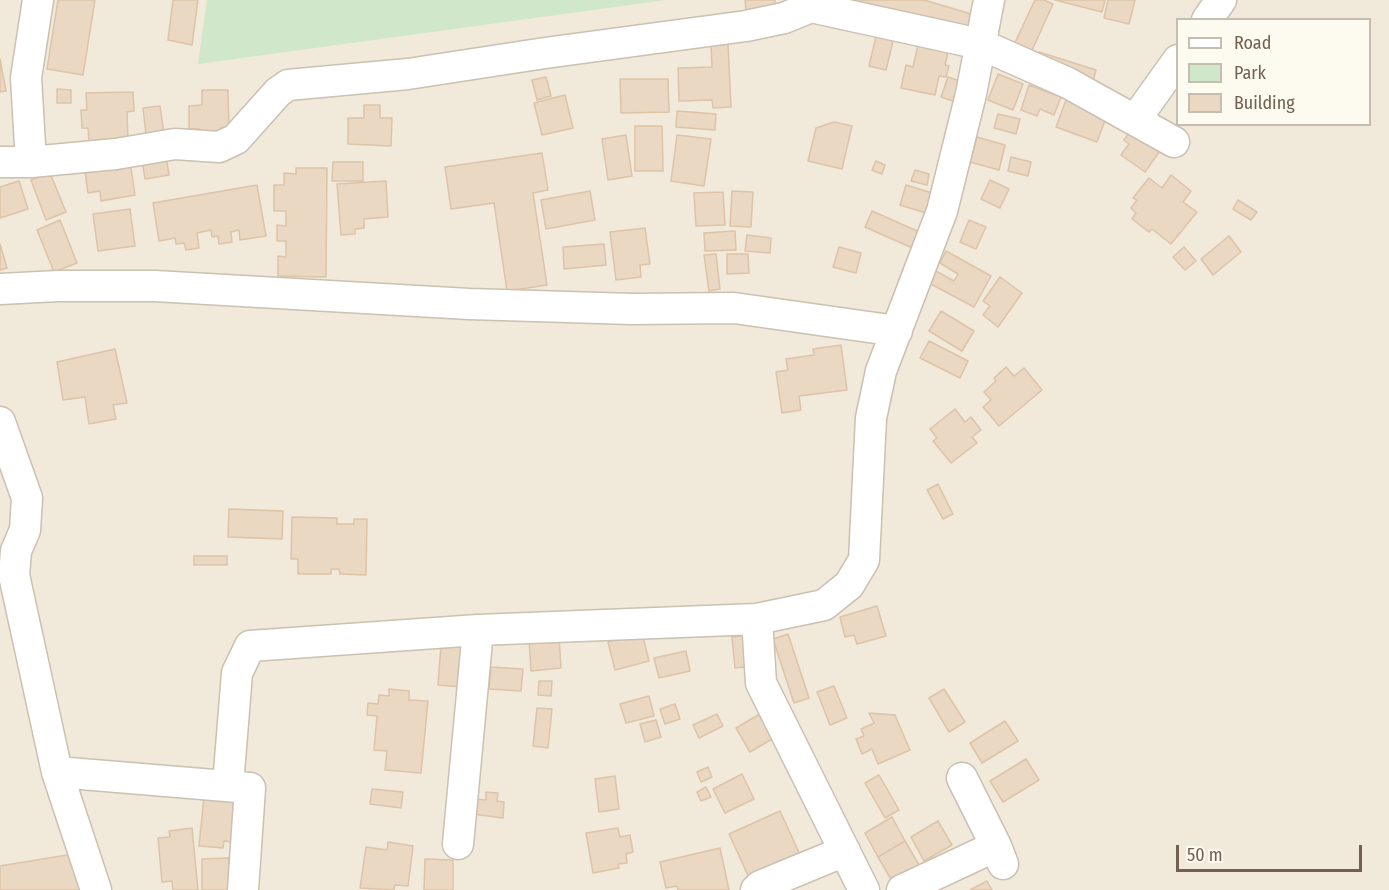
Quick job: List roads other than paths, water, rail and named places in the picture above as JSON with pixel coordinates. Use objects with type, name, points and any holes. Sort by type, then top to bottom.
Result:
[{"type":"street","points":[[31,162],[26,78],[38,0]]},
{"type":"street","points":[[228,785],[237,673],[250,646],[478,630],[757,619],[824,605],[849,585],[864,560],[871,418],[881,371],[942,211],[971,94],[989,0]]},
{"type":"street","points":[[1208,18],[1221,0]]},
{"type":"street","points":[[0,162],[31,162],[116,154],[176,144],[219,147],[236,139],[278,92],[288,85],[408,74],[746,26],[784,18],[815,3],[980,44],[1068,83],[1174,142]]},
{"type":"street","points":[[1134,120],[1176,63]]},
{"type":"street","points":[[0,289],[58,286],[155,286],[470,304],[632,309],[734,308],[897,331]]},
{"type":"street","points":[[0,422],[27,498],[25,530],[8,551],[57,772],[96,890]]},
{"type":"street","points":[[757,619],[761,683],[864,890]]},
{"type":"street","points":[[458,843],[478,630]]},
{"type":"street","points":[[57,772],[250,788],[243,890]]},
{"type":"street","points":[[902,890],[999,855],[962,778]]},
{"type":"street","points":[[756,890],[760,886],[845,851]]}]
